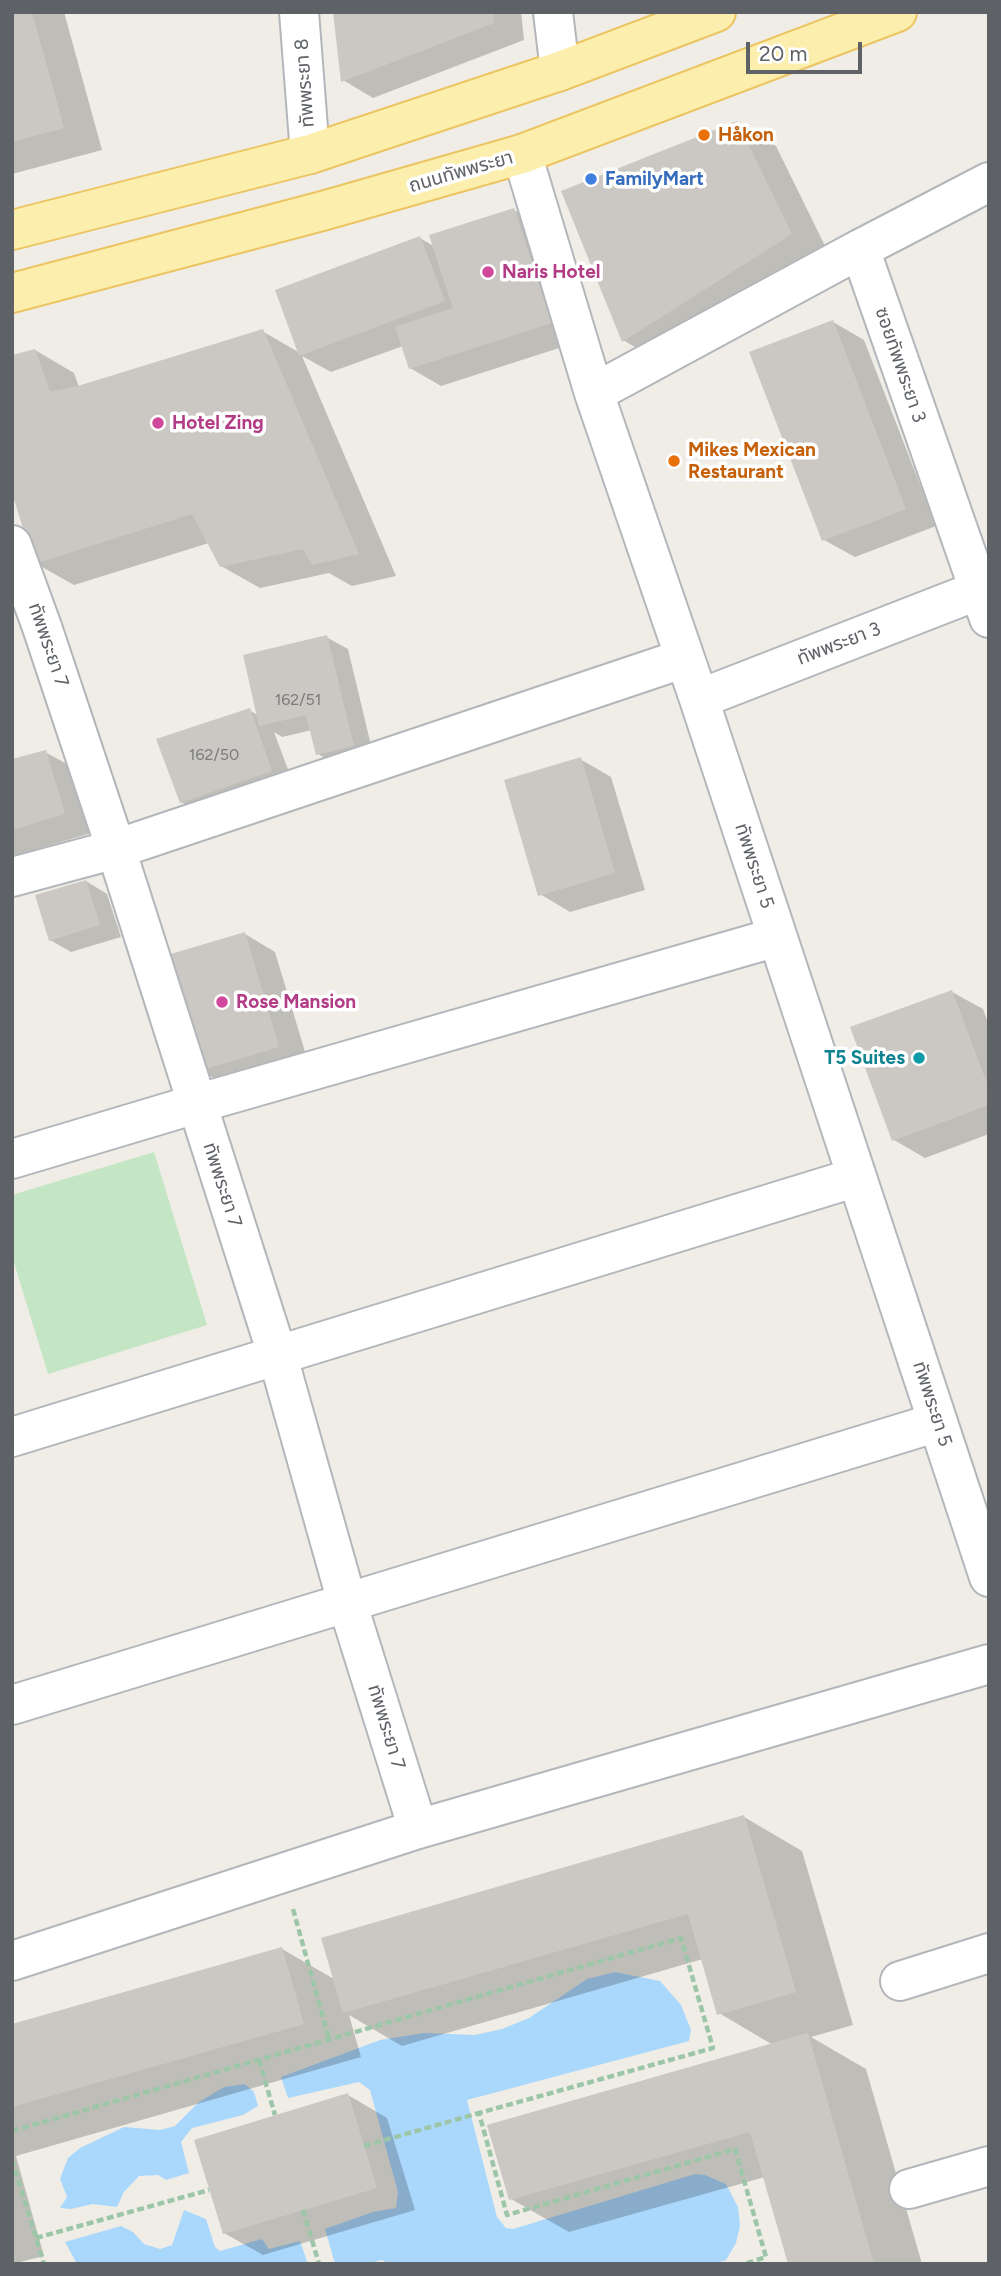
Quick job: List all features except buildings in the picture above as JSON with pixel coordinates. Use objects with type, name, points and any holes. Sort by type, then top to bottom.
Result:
[{"type":"main road","points":[[12,230],[310,154],[560,71],[716,12]]},
{"type":"main road","name":"ถนนทัพพระยา","points":[[12,293],[326,210],[522,154],[897,12]]},
{"type":"street","name":"ทัพพระยา 8","points":[[299,12],[310,154]]},
{"type":"street","points":[[553,12],[560,71]]},
{"type":"street","name":"ทัพพระยา 5","points":[[522,154],[594,393],[699,698],[989,1577]]},
{"type":"street","points":[[594,393],[989,181]]},
{"type":"street","name":"ซอยทัพพระยา 3","points":[[860,248],[984,604]]},
{"type":"street","name":"ทัพพระยา 7","points":[[12,545],[27,628],[116,849],[278,1357],[347,1602],[418,1829]]},
{"type":"street","name":"ทัพพระยา 3","points":[[699,698],[984,604]]},
{"type":"street","points":[[12,877],[116,849],[685,658]]},
{"type":"street","points":[[12,1159],[777,937]]},
{"type":"street","points":[[12,1437],[857,1177]]},
{"type":"street","points":[[12,1705],[938,1422]]},
{"type":"street","points":[[12,1961],[418,1829],[989,1664]]},
{"type":"street","points":[[900,1981],[989,1953]]},
{"type":"street","points":[[909,2189],[989,2166]]},
{"type":"path","points":[[284,1874],[329,2039]]},
{"type":"path","points":[[12,2131],[681,1938],[713,2048],[364,2146]]},
{"type":"path","points":[[259,2060],[275,2115]]},
{"type":"path","points":[[479,2113],[507,2215],[735,2150],[766,2258],[744,2264]]},
{"type":"path","points":[[12,2160],[44,2264]]},
{"type":"path","points":[[36,2238],[209,2190]]},
{"type":"path","points":[[303,2210],[319,2264]]},
{"type":"green space","points":[[154,1152],[207,1325],[48,1374],[12,1256],[12,1195]]},
{"type":"water","points":[[615,1972],[660,1981],[681,2005],[691,2030],[689,2041],[467,2100],[497,2217],[506,2228],[513,2229],[695,2174],[705,2175],[726,2184],[738,2207],[740,2226],[736,2243],[726,2260],[712,2264],[389,2264],[382,2260],[366,2264],[335,2264],[325,2229],[373,2212],[396,2208],[398,2192],[370,2090],[359,2082],[288,2098],[281,2077],[380,2040],[424,2033],[475,2035],[502,2029],[529,2018],[587,1979]]},
{"type":"water","points":[[245,2084],[254,2092],[258,2106],[243,2115],[192,2128],[181,2142],[189,2173],[166,2180],[158,2175],[139,2176],[124,2192],[117,2207],[93,2204],[71,2209],[60,2208],[67,2197],[60,2179],[68,2158],[80,2148],[124,2127],[160,2130],[175,2126],[199,2102],[224,2087]]},
{"type":"water","points":[[184,2210],[206,2219],[215,2247],[220,2251],[262,2239],[269,2249],[300,2241],[308,2264],[77,2264],[65,2242],[121,2226],[133,2232],[144,2244],[160,2249],[172,2245]]},
{"type":"place","name":"Håkon","points":[[704,135]]},
{"type":"place","name":"FamilyMart","points":[[591,179]]},
{"type":"place","name":"Naris Hotel","points":[[488,272]]},
{"type":"place","name":"Hotel Zing","points":[[158,423]]},
{"type":"place","name":"Mikes Mexican Restaurant","points":[[674,461]]},
{"type":"place","name":"Rose Mansion","points":[[222,1002]]},
{"type":"place","name":"T5 Suites","points":[[919,1058]]}]
